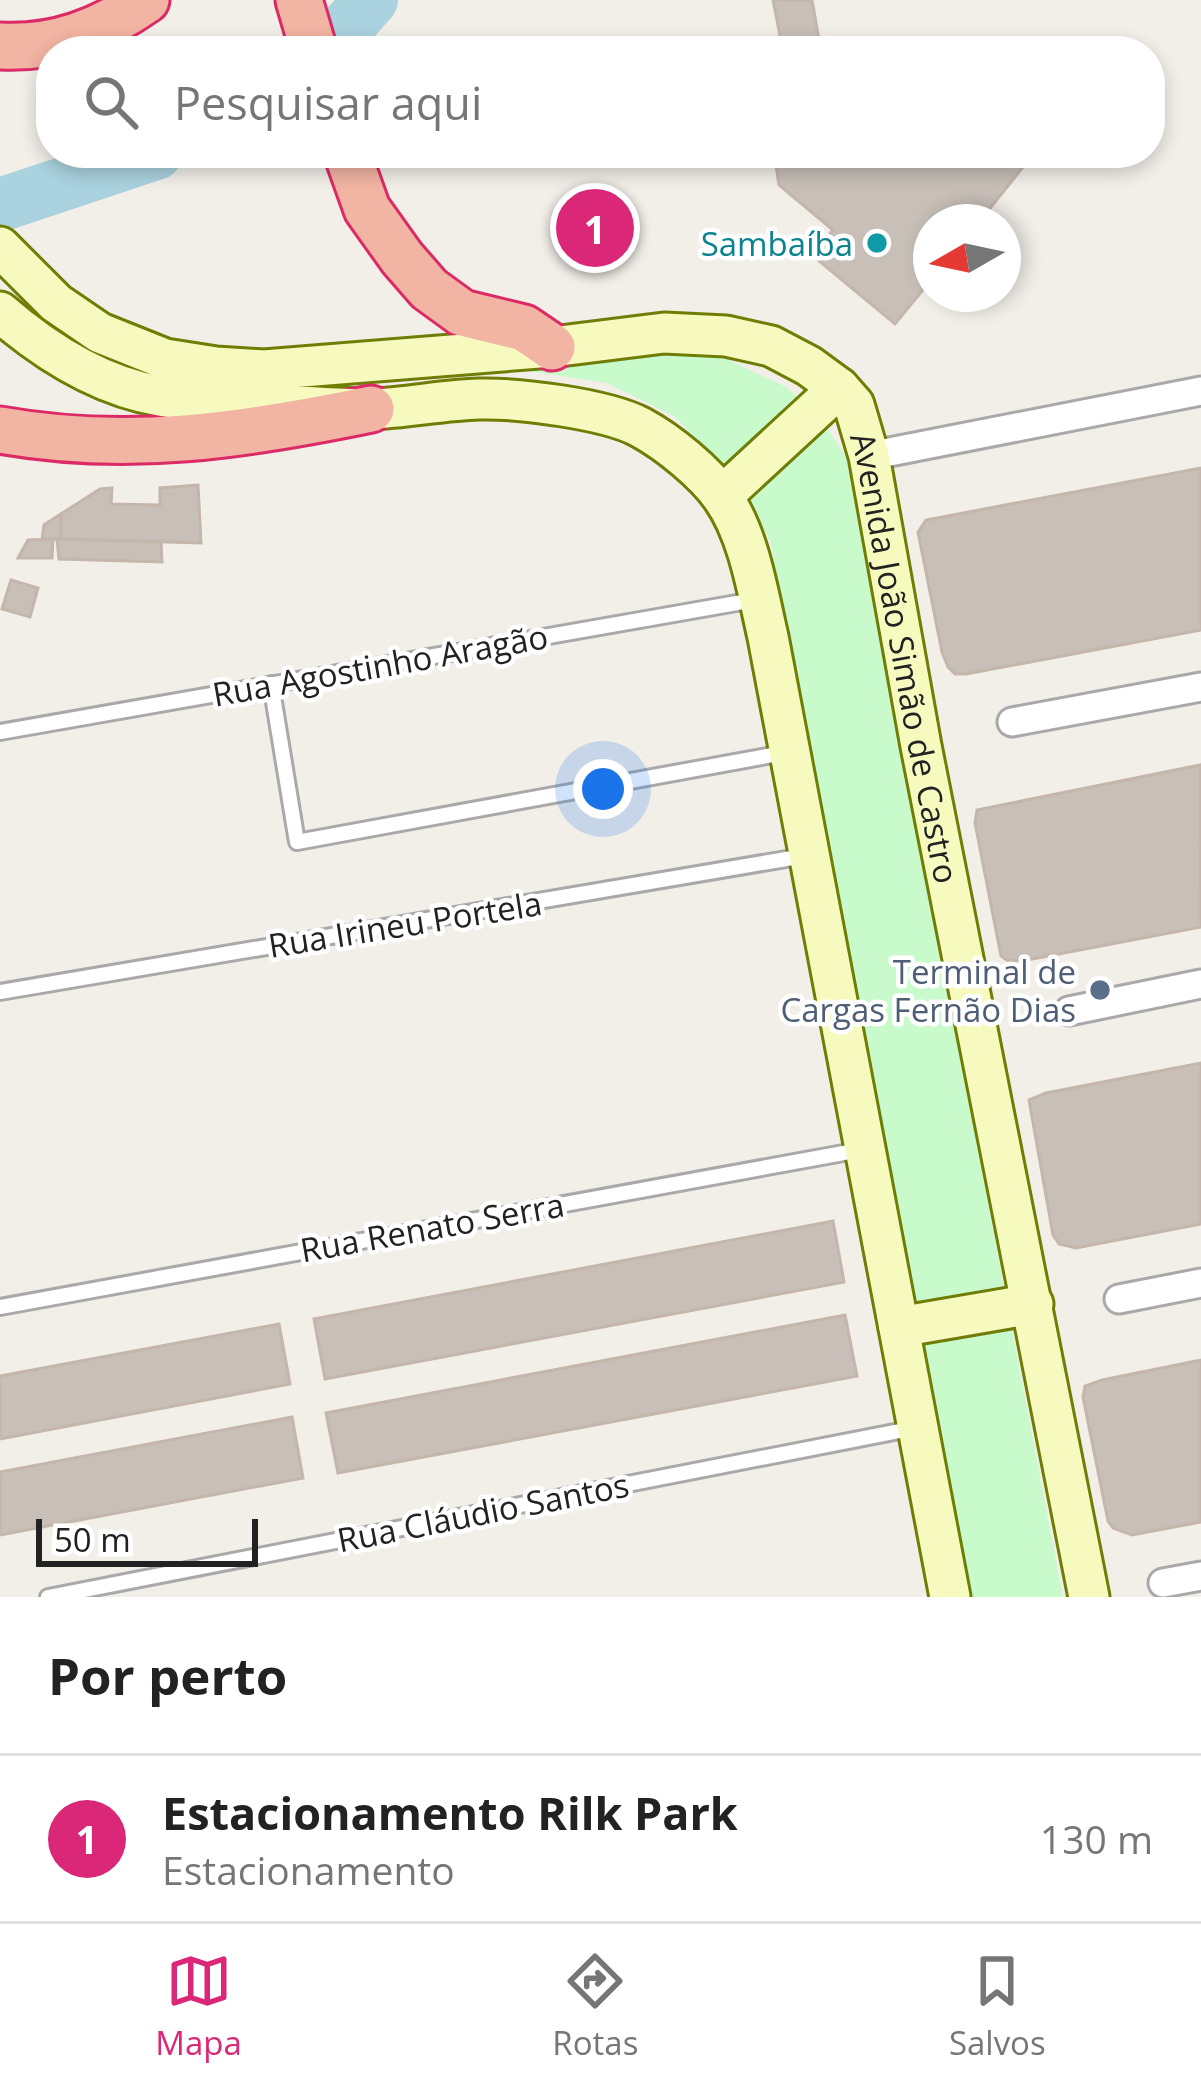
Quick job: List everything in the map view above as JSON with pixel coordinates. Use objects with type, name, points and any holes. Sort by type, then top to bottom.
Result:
[{"type":"highway","points":[[80,36],[101,29],[146,0]]},
{"type":"highway","points":[[299,0],[310,36]]},
{"type":"highway","points":[[0,46],[36,45]]},
{"type":"highway","points":[[353,168],[368,208],[429,289],[462,313],[524,328],[552,347]]},
{"type":"highway","points":[[0,430],[94,440],[191,440],[371,409]]},
{"type":"main road","name":"Avenida João Simão de Castro","points":[[0,247],[56,303],[100,333],[165,359],[264,370],[552,347],[664,333],[726,336],[771,346],[809,366],[854,405],[869,456],[921,746],[1089,1597]]},
{"type":"main road","points":[[0,312],[76,365],[157,396],[229,404],[371,409],[478,399],[526,400],[586,412],[637,425],[676,452],[722,496],[739,527],[760,599],[950,1597]]},
{"type":"main road","points":[[722,496],[839,388]]},
{"type":"main road","points":[[899,1328],[1033,1304]]},
{"type":"street","points":[[869,456],[1201,392]]},
{"type":"street","points":[[1012,722],[1201,687]]},
{"type":"street","points":[[1070,1010],[1201,984]]},
{"type":"street","points":[[1119,1299],[1201,1283]]},
{"type":"street","points":[[1162,1583],[1201,1576]]},
{"type":"lane","name":"Rua Agostinho Aragão","points":[[0,732],[760,599]]},
{"type":"lane","points":[[272,684],[296,842],[789,752]]},
{"type":"lane","name":"Rua Irineu Portela","points":[[0,992],[809,855]]},
{"type":"lane","name":"Rua Renato Serra","points":[[0,1307],[865,1149]]},
{"type":"lane","name":"Rua Cláudio Santos","points":[[48,1597],[918,1428]]},
{"type":"green space","points":[[662,351],[720,356],[786,387],[820,418],[846,457],[1063,1597],[972,1597],[880,1139],[771,543],[740,483],[674,416],[607,383],[516,369]]},
{"type":"building","points":[[773,0],[812,0],[818,36],[780,36]]},
{"type":"building","name":"Sambaíba","points":[[776,168],[1022,168],[993,204],[913,204],[913,302],[895,324],[812,255],[833,230],[779,185]]},
{"type":"building","points":[[1201,468],[1201,630],[966,674],[955,674],[948,667],[918,532],[926,520]]},
{"type":"building","points":[[198,485],[201,543],[61,539],[61,514],[100,489],[112,488],[111,504],[160,505],[160,488]]},
{"type":"building","points":[[61,514],[61,539],[42,540],[44,525]]},
{"type":"building","points":[[53,539],[52,558],[18,558],[28,540]]},
{"type":"building","points":[[57,539],[161,542],[162,562],[59,559]]},
{"type":"building","points":[[11,580],[38,588],[30,617],[2,609]]},
{"type":"building","points":[[1200,765],[1201,927],[1022,961],[1001,956],[975,823],[977,810]]},
{"type":"building","points":[[1201,1063],[1201,1224],[1076,1248],[1059,1244],[1053,1235],[1029,1100]]},
{"type":"building","points":[[833,1221],[844,1282],[325,1379],[314,1319]]},
{"type":"building","points":[[845,1315],[857,1376],[338,1473],[326,1413]]},
{"type":"building","points":[[279,1324],[290,1384],[0,1439],[0,1376]]},
{"type":"building","points":[[1201,1360],[1201,1522],[1132,1535],[1113,1528],[1083,1397],[1085,1386]]},
{"type":"building","points":[[292,1417],[303,1478],[0,1535],[0,1472]]},
{"type":"waterway","points":[[339,36],[371,0]]},
{"type":"waterway","points":[[0,205],[111,168]]},
{"type":"place","name":"Estacionamento Rilk Park","points":[[595,228]]},
{"type":"place","name":"Sambaíba","points":[[877,243]]},
{"type":"place","name":"Terminal de Cargas Fernão Dias","points":[[1100,990]]}]
